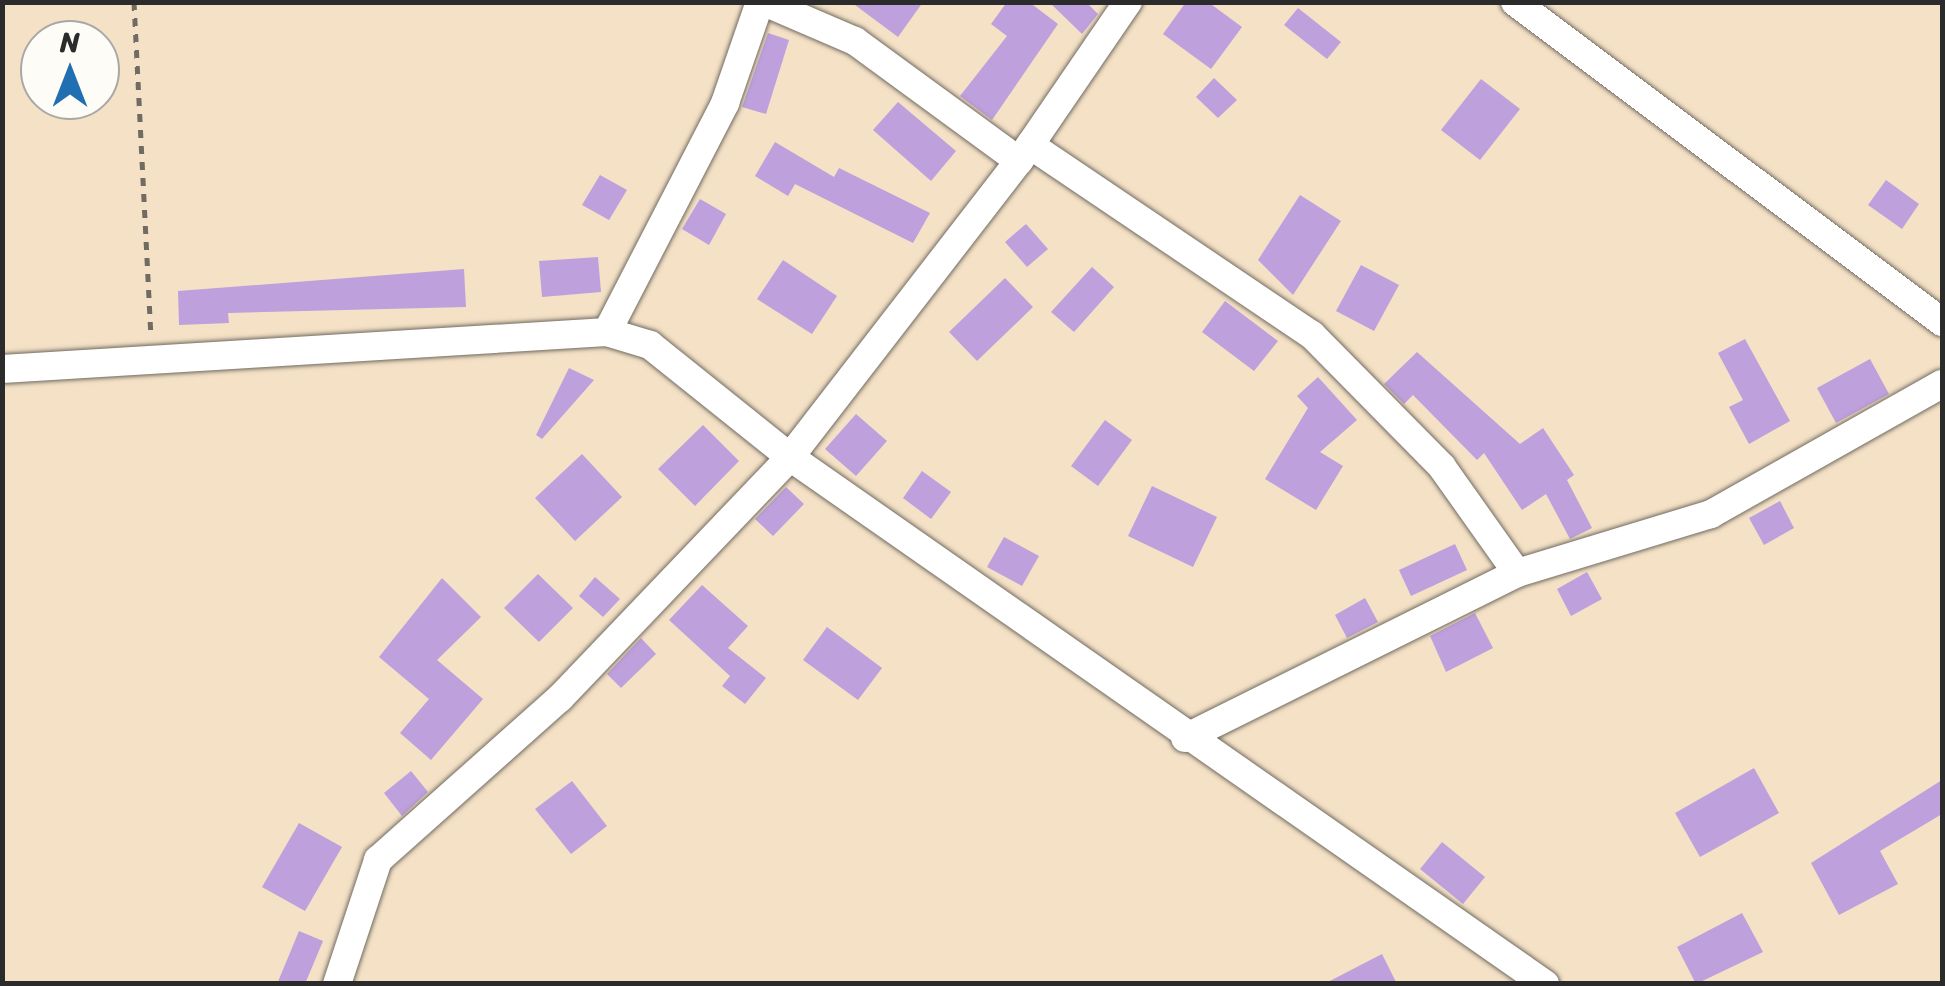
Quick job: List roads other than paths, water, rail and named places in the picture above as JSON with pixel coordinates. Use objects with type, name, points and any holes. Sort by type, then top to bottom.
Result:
[{"type":"street","points":[[606,332],[725,102],[762,2],[856,41],[1024,153],[1312,335],[1442,467],[1517,573]]},
{"type":"street","points":[[337,984],[378,860],[560,698],[790,457],[1024,153],[1128,2]]},
{"type":"street","points":[[1515,2],[1942,322]]},
{"type":"street","points":[[2,370],[606,332],[650,345],[790,457],[1185,738],[1545,984]]},
{"type":"street","points":[[1185,738],[1517,573],[1711,514],[1942,384]]}]
